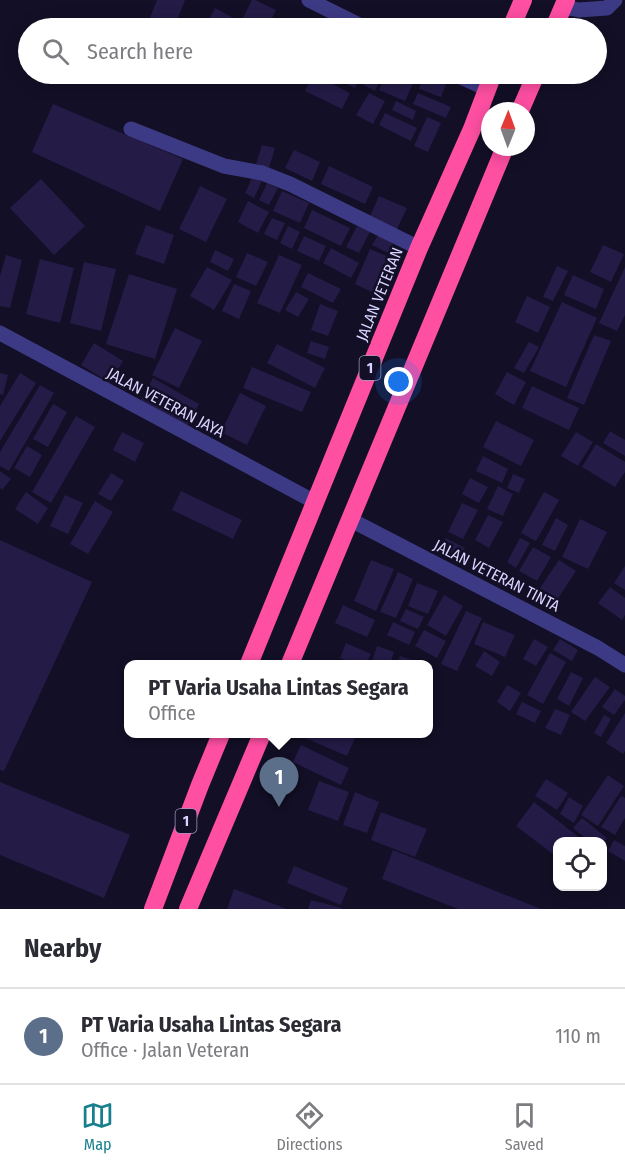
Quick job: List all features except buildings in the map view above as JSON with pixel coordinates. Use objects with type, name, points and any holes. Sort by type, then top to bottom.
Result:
[{"type":"highway","points":[[515,18],[523,0]]},
{"type":"highway","points":[[558,18],[564,3]]},
{"type":"highway","name":"JALAN VETERAN","points":[[251,660],[489,84]]},
{"type":"highway","points":[[524,102],[532,84]]},
{"type":"highway","points":[[292,660],[501,156]]},
{"type":"highway","name":"1","points":[[153,909],[219,738]]},
{"type":"highway","name":"1","points":[[188,909],[260,738]]},
{"type":"street","points":[[309,0],[345,18]]},
{"type":"street","points":[[564,3],[579,10],[608,9],[615,0]]},
{"type":"street","points":[[131,129],[224,166],[262,173],[290,184],[419,249]]},
{"type":"street","name":"JALAN VETERAN JAYA","points":[[0,333],[315,502]]},
{"type":"street","name":"JALAN VETERAN TINTA","points":[[351,520],[625,664]]},
{"type":"place","name":"PT Varia Usaha Lintas Segara","points":[[279,807]]}]
